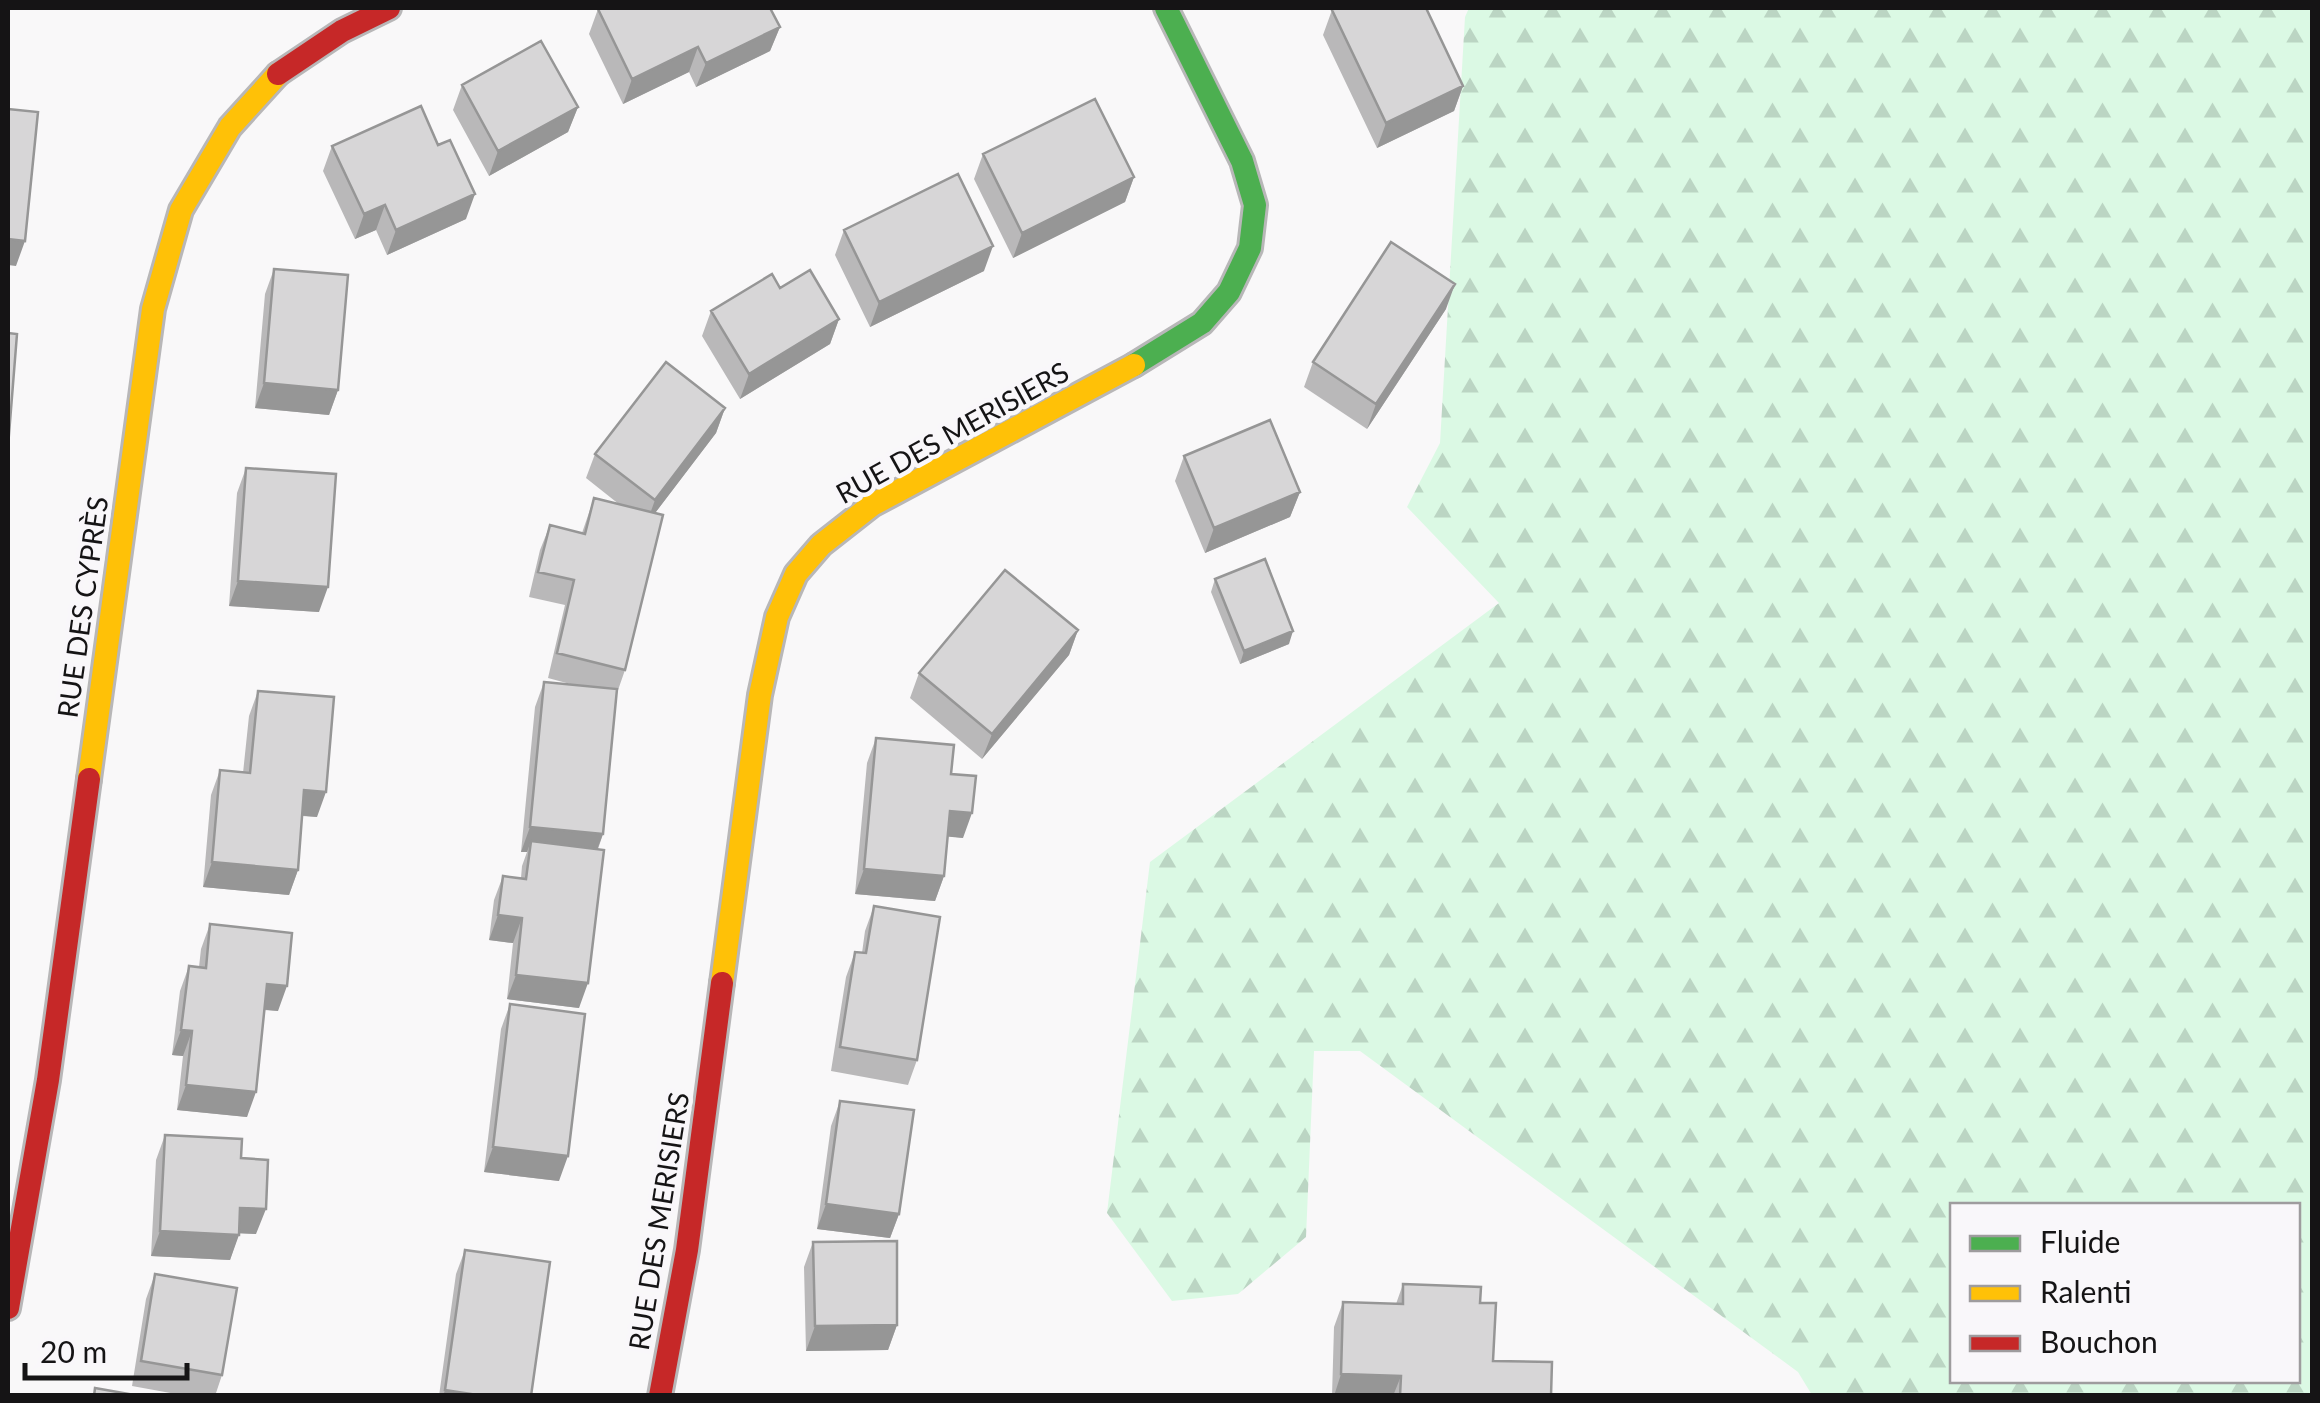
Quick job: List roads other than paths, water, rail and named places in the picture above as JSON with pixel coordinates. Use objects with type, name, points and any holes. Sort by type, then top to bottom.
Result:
[{"type":"street","name":"RUE DES CYPRÈS","points":[[8,1308],[48,1080],[153,309],[181,210],[230,127],[277,75],[342,31],[388,8]]},
{"type":"street","name":"RUE DES MERISIERS","points":[[660,1396],[687,1250],[760,695],[776,623],[796,574],[832,534],[872,505],[1136,364],[1202,323],[1229,292],[1250,248],[1255,206],[1242,161],[1166,8]]}]
